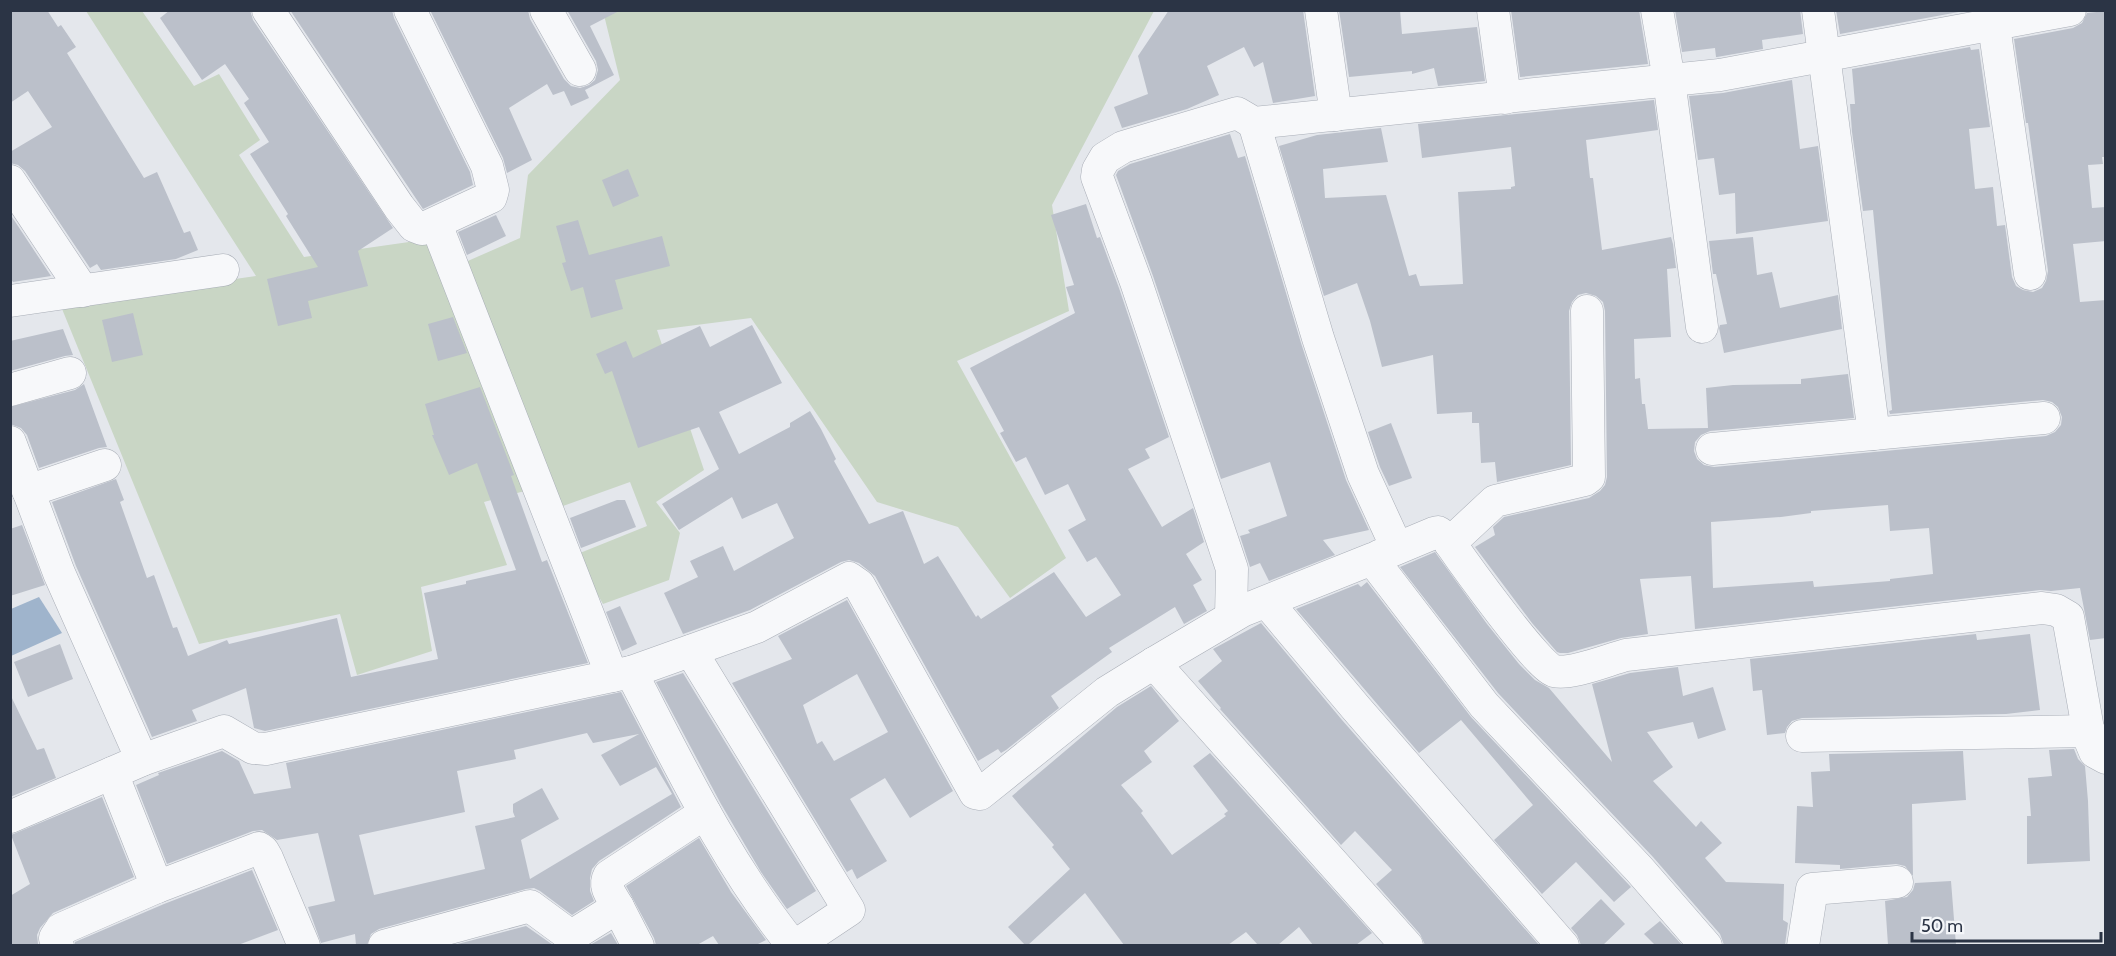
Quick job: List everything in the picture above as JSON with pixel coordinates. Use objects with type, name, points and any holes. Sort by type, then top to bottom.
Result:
[{"type":"street","points":[[268,10],[414,226],[422,229],[491,197],[494,190],[487,166],[410,10]]},
{"type":"street","points":[[546,10],[580,70]]},
{"type":"street","points":[[1321,10],[1336,115]]},
{"type":"street","points":[[1493,10],[1505,98]]},
{"type":"street","points":[[1657,10],[1669,80],[1702,327]]},
{"type":"street","points":[[1818,10],[1874,434]]},
{"type":"street","points":[[1231,617],[1232,569],[1136,282],[1097,177],[1105,158],[1123,147],[1237,113],[1254,123],[1720,75],[1994,26],[2070,10]]},
{"type":"street","points":[[1994,26],[2030,274]]},
{"type":"street","points":[[1254,123],[1333,384],[1363,474],[1385,554],[1484,705],[1639,869],[1706,945]]},
{"type":"street","points":[[10,181],[83,291]]},
{"type":"street","points":[[436,224],[622,674],[767,913],[794,945],[849,910],[691,651]]},
{"type":"street","points":[[10,301],[223,270]]},
{"type":"street","points":[[1450,543],[1495,501],[1585,480],[1589,477],[1587,311]]},
{"type":"street","points":[[10,390],[70,373]]},
{"type":"street","points":[[1712,449],[2044,418]]},
{"type":"street","points":[[10,442],[59,573],[142,760]]},
{"type":"street","points":[[28,491],[105,465]]},
{"type":"street","points":[[10,817],[142,760],[224,731],[253,748],[266,749],[622,674],[757,627],[844,579],[854,580],[859,585],[975,794],[980,795],[1107,692],[1231,617],[1438,532],[1450,543],[1537,656],[1550,670],[1557,672],[1567,672],[1626,655],[1647,652],[2042,608],[2056,610],[2068,617],[2089,731],[2095,752],[2106,758]]},
{"type":"street","points":[[1267,602],[1563,945]]},
{"type":"street","points":[[1154,663],[1407,945]]},
{"type":"street","points":[[1802,736],[2089,731]]},
{"type":"street","points":[[112,773],[158,887]]},
{"type":"street","points":[[638,945],[607,887],[606,882],[609,876],[705,813]]},
{"type":"street","points":[[58,945],[55,938],[61,929],[158,887],[259,848],[267,858],[297,943]]},
{"type":"street","points":[[1803,945],[1812,889],[1897,882]]},
{"type":"street","points":[[384,945],[530,906],[568,934],[578,932],[618,907]]},
{"type":"green space","points":[[86,11],[142,11],[194,86],[219,74],[260,140],[239,155],[304,257],[444,237],[461,264],[520,238],[528,175],[620,80],[603,11],[1154,11],[1052,205],[1069,311],[957,361],[1066,558],[1010,598],[958,527],[877,502],[751,318],[657,330],[704,470],[656,502],[680,533],[669,580],[603,604],[575,555],[647,526],[630,482],[563,506],[547,485],[484,502],[507,565],[421,587],[432,651],[357,675],[340,614],[199,644],[60,304],[256,276]]},
{"type":"water","points":[[39,597],[62,633],[11,656],[11,609]]},
{"type":"building","points":[[10,10],[47,10],[58,27],[61,25],[76,47],[67,53],[144,178],[157,172],[184,233],[190,231],[198,250],[176,259],[101,270],[97,264],[90,268],[25,171],[18,165],[10,163],[10,152],[52,127],[28,91],[10,103]]},
{"type":"building","points":[[170,10],[250,10],[253,20],[393,228],[358,251],[368,286],[308,301],[312,318],[278,326],[267,279],[318,267],[250,154],[269,142],[244,103],[249,99],[225,64],[202,80],[160,18]]},
{"type":"building","points":[[290,10],[392,10],[470,172],[473,185],[423,209]]},
{"type":"building","points":[[430,10],[528,10],[530,19],[564,79],[571,86],[580,88],[595,80],[598,70],[596,61],[567,10],[621,10],[590,26],[614,75],[585,90],[589,98],[571,106],[564,91],[553,95],[547,84],[509,108],[532,160],[507,173],[503,158]]},
{"type":"building","points":[[1169,10],[1303,10],[1315,96],[1273,103],[1263,62],[1254,67],[1244,47],[1207,66],[1219,95],[1187,109],[1122,128],[1114,107],[1148,94],[1138,56]]},
{"type":"building","points":[[1339,10],[1400,10],[1402,34],[1477,27],[1485,81],[1438,86],[1434,68],[1412,74],[1412,71],[1349,77]]},
{"type":"building","points":[[1511,10],[1639,10],[1648,64],[1520,77]]},
{"type":"building","points":[[1675,10],[1800,10],[1803,34],[1762,40],[1763,49],[1717,57],[1715,48],[1682,52]]},
{"type":"building","points":[[1836,10],[1964,10],[1964,11],[1840,34]]},
{"type":"building","points":[[2106,11],[2106,157],[2102,157],[2103,164],[2088,165],[2092,208],[2106,207],[2106,241],[2073,244],[2080,302],[2106,300],[2106,638],[2090,640],[2080,588],[2040,590],[1695,629],[1691,576],[1640,579],[1648,634],[1621,638],[1568,653],[1557,652],[1532,623],[1475,547],[1495,535],[1493,527],[1504,517],[1589,498],[1605,485],[1607,477],[1603,302],[1596,296],[1586,293],[1578,295],[1569,311],[1571,465],[1497,482],[1495,462],[1481,463],[1479,423],[1472,423],[1472,412],[1437,414],[1433,355],[1382,367],[1357,283],[1324,296],[1279,146],[1317,135],[1381,128],[1388,162],[1323,169],[1325,198],[1386,195],[1409,276],[1416,274],[1420,286],[1463,284],[1458,192],[1511,189],[1515,186],[1511,147],[1422,158],[1418,124],[1654,100],[1658,130],[1586,140],[1602,250],[1671,237],[1673,244],[1676,268],[1667,269],[1671,337],[1634,339],[1635,379],[1640,378],[1642,404],[1645,404],[1648,429],[1708,428],[1706,388],[1733,385],[1801,384],[1801,379],[1848,374],[1854,418],[1710,431],[1701,435],[1695,442],[1694,451],[1697,459],[1704,465],[1714,467],[2046,436],[2055,432],[2061,425],[2062,417],[2058,407],[2052,402],[2043,400],[1890,414],[1889,411],[1892,410],[1873,210],[1863,211],[1852,132],[1850,104],[1855,104],[1852,69],[1970,47],[1971,50],[1979,49],[1990,127],[1969,129],[1975,189],[1993,187],[1997,226],[2005,225],[2012,277],[2016,286],[2033,292],[2042,288],[2048,271],[2014,39],[2073,28],[2082,23],[2087,13]],"holes":[[[1888,505],[1890,531],[1929,528],[1933,574],[1890,579],[1890,581],[1814,587],[1813,581],[1713,588],[1711,522]]]},
{"type":"building","points":[[1792,80],[1800,149],[1818,146],[1828,221],[1736,234],[1735,193],[1719,195],[1714,158],[1698,160],[1689,96],[1723,93]]},
{"type":"building","points":[[1230,134],[1238,158],[1245,156],[1301,343],[1346,480],[1369,530],[1323,540],[1335,555],[1269,581],[1260,563],[1250,567],[1240,536],[1250,533],[1248,530],[1287,516],[1270,462],[1221,479],[1153,276],[1116,175],[1118,171],[1130,164]]},
{"type":"building","points":[[628,169],[639,196],[613,207],[602,180]]},
{"type":"building","points":[[1086,204],[1097,238],[1100,237],[1119,288],[1169,437],[1145,449],[1150,458],[1128,469],[1162,527],[1193,508],[1204,542],[1186,554],[1202,580],[1193,585],[1207,611],[1184,624],[1175,607],[1109,648],[1112,652],[1051,696],[1059,708],[1006,750],[1001,753],[998,749],[978,761],[875,576],[859,563],[849,560],[841,562],[750,610],[683,634],[664,593],[698,577],[690,561],[723,546],[734,571],[794,538],[777,503],[742,519],[732,497],[679,530],[662,504],[719,469],[699,427],[638,448],[612,371],[605,374],[596,354],[626,341],[633,358],[700,326],[710,347],[752,325],[782,383],[719,412],[739,454],[790,427],[790,423],[810,411],[836,459],[834,461],[869,524],[903,511],[924,564],[938,556],[976,617],[978,615],[981,619],[1054,572],[1086,617],[1121,595],[1096,557],[1087,562],[1068,530],[1086,520],[1068,484],[1045,495],[1026,457],[1016,462],[1000,433],[1004,431],[970,368],[1075,313],[1066,287],[1074,285],[1051,215]]},
{"type":"building","points":[[10,214],[51,276],[13,282],[10,278]]},
{"type":"building","points":[[496,215],[506,236],[467,255],[458,232]]},
{"type":"building","points":[[578,220],[589,255],[662,236],[670,266],[615,280],[623,309],[591,318],[583,287],[571,291],[562,263],[566,262],[556,226]]},
{"type":"building","points":[[1753,237],[1757,275],[1772,272],[1780,308],[1838,295],[1842,329],[1724,353],[1719,328],[1720,325],[1727,324],[1716,274],[1713,274],[1709,241]]},
{"type":"building","points":[[133,313],[143,355],[112,362],[102,320]]},
{"type":"building","points":[[453,317],[467,353],[438,361],[428,324]]},
{"type":"building","points":[[63,329],[73,355],[10,371],[10,341]]},
{"type":"building","points":[[84,384],[107,447],[39,468],[27,435],[21,428],[10,424],[10,407],[75,390]]},
{"type":"building","points":[[480,387],[514,475],[511,476],[542,562],[547,560],[588,663],[265,731],[254,728],[246,688],[192,710],[197,721],[152,737],[76,566],[52,502],[116,479],[124,500],[120,502],[147,578],[154,575],[173,628],[177,627],[188,656],[227,640],[229,644],[337,618],[351,677],[438,659],[424,593],[516,570],[477,463],[449,475],[432,435],[434,435],[425,404]]},
{"type":"building","points":[[1391,423],[1412,478],[1389,486],[1368,432]]},
{"type":"building","points":[[617,500],[625,500],[636,527],[581,548],[570,518]]},
{"type":"building","points":[[22,525],[45,585],[10,596],[10,529]]},
{"type":"building","points":[[1435,552],[1519,664],[1535,680],[1549,688],[1612,762],[1592,684],[1630,673],[1678,667],[1683,696],[1713,687],[1726,730],[1698,739],[1693,722],[1647,732],[1673,767],[1653,781],[1696,827],[1701,821],[1722,843],[1705,858],[1726,882],[1784,884],[1783,920],[1788,923],[1785,945],[1724,945],[1720,934],[1653,857],[1498,693],[1400,567]]},
{"type":"building","points":[[1367,582],[1471,717],[1631,887],[1614,902],[1576,862],[1542,894],[1494,840],[1533,805],[1461,720],[1419,753],[1296,609],[1358,584],[1361,587]]},
{"type":"building","points":[[847,600],[953,791],[910,818],[885,778],[850,799],[887,861],[857,879],[852,869],[847,872],[732,683],[792,659],[778,636]],"holes":[[[857,674],[888,732],[834,761],[822,741],[817,744],[803,705]]]},
{"type":"building","points":[[620,606],[637,644],[622,651],[606,612]]},
{"type":"building","points":[[1261,623],[1342,720],[1539,945],[1425,945],[1420,934],[1376,884],[1392,870],[1355,831],[1341,845],[1220,709],[1198,681],[1222,661],[1213,649]]},
{"type":"building","points":[[1976,634],[1977,640],[2030,634],[2040,710],[2006,714],[1802,718],[1792,721],[1785,733],[1767,735],[1762,690],[1753,691],[1750,659]]},
{"type":"building","points":[[60,644],[73,679],[28,697],[14,662]]},
{"type":"building","points":[[683,673],[816,891],[787,909],[761,872],[721,804],[656,682]]},
{"type":"building","points":[[1151,686],[1179,721],[1144,751],[1152,762],[1121,785],[1143,811],[1141,813],[1172,855],[1226,816],[1224,814],[1228,811],[1193,766],[1210,753],[1372,933],[1356,945],[1313,945],[1299,927],[1278,945],[1258,945],[1246,932],[1228,945],[1124,945],[1085,893],[1028,945],[1025,945],[1008,927],[1070,869],[1052,847],[1054,845],[1012,796],[1117,707]]},
{"type":"building","points":[[621,692],[681,807],[599,861],[592,869],[590,878],[590,891],[594,901],[572,915],[534,888],[379,929],[371,934],[367,945],[356,945],[355,934],[321,943],[308,907],[335,901],[318,833],[277,840],[262,830],[253,831],[167,864],[136,785],[159,775],[158,773],[222,751],[239,761],[254,794],[291,788],[286,763]],"holes":[[[587,733],[593,743],[639,734],[601,755],[620,786],[656,767],[672,794],[530,879],[521,840],[559,819],[542,788],[513,804],[515,817],[475,826],[485,869],[374,895],[359,835],[465,812],[457,771],[516,759],[514,750]]]},
{"type":"building","points":[[10,694],[37,750],[44,748],[56,778],[10,797]]},
{"type":"building","points":[[2074,749],[2078,759],[2085,766],[2090,861],[2027,864],[2027,816],[2031,816],[2028,778],[2052,776],[2049,750]]},
{"type":"building","points":[[1963,751],[1966,800],[1912,804],[1913,876],[1905,866],[1896,864],[1840,869],[1840,865],[1795,863],[1797,806],[1813,807],[1811,772],[1830,771],[1829,754]]},
{"type":"building","points":[[102,797],[134,877],[53,913],[40,928],[37,935],[38,944],[10,945],[10,896],[30,884],[11,835]]},
{"type":"building","points":[[699,838],[731,892],[766,940],[756,945],[719,945],[713,936],[697,945],[656,945],[626,886]]},
{"type":"building","points":[[252,870],[278,930],[238,945],[75,945],[75,942],[164,904]]},
{"type":"building","points":[[1951,881],[1956,945],[1888,945],[1885,901],[1907,897],[1915,883]]},
{"type":"building","points":[[1601,899],[1625,924],[1603,945],[1581,945],[1571,928]]},
{"type":"building","points":[[1660,921],[1682,945],[1655,945],[1644,934]]},
{"type":"building","points":[[526,926],[553,945],[454,945]]},
{"type":"building","points":[[611,933],[618,945],[590,945]]}]
